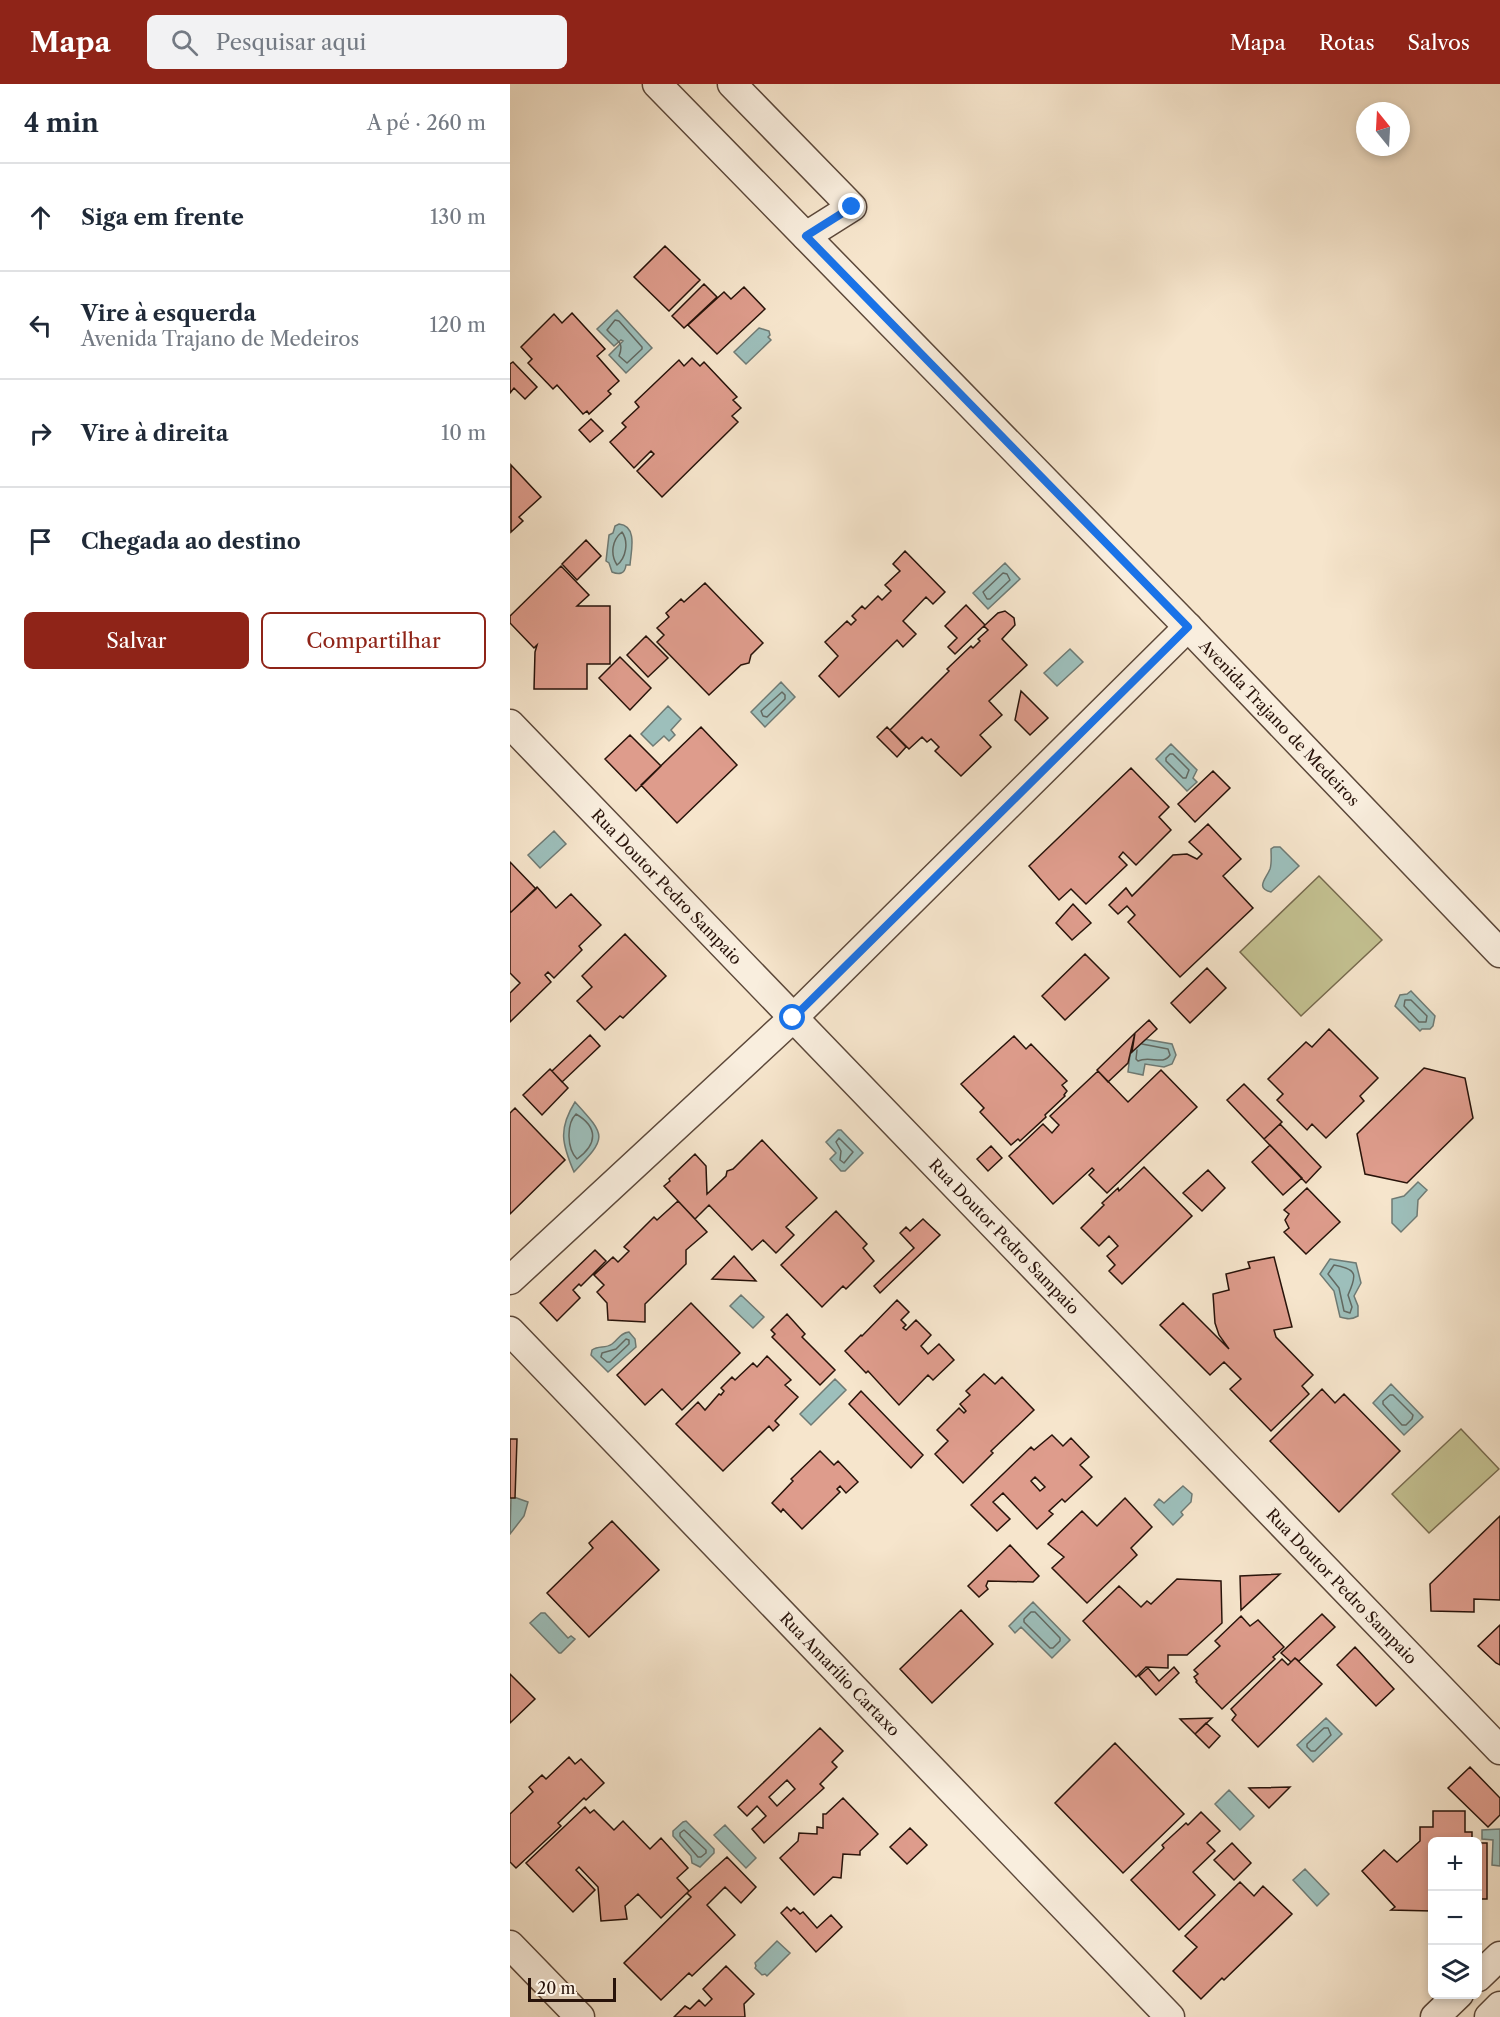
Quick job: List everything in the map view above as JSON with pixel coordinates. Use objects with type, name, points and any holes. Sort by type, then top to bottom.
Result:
[{"type":"street","name":"Avenida Trajano de Medeiros","points":[[657,84],[1188,627],[1500,953]]},
{"type":"street","points":[[732,84],[852,207],[806,236]]},
{"type":"street","points":[[510,1280],[793,1018],[1188,627]]},
{"type":"street","name":"Rua Doutor Pedro Sampaio","points":[[510,724],[1500,1750]]},
{"type":"street","name":"Rua Amarílio Cartaxo","points":[[510,1331],[1170,2017]]},
{"type":"street","points":[[510,1945],[580,2017]]},
{"type":"street","points":[[1482,1973],[1500,1956]]},
{"type":"street","points":[[1435,2017],[1455,1999]]},
{"type":"street","points":[[1489,2017],[1500,2006]]},
{"type":"shaded area","points":[[1319,876],[1382,940],[1301,1016],[1240,952]]},
{"type":"shaded area","points":[[1461,1429],[1499,1469],[1429,1533],[1392,1494]]},
{"type":"water","points":[[617,310],[652,348],[626,373],[609,355],[623,341],[621,340],[614,346],[597,329]]},
{"type":"water","points":[[759,328],[769,331],[768,337],[771,340],[746,364],[734,352]]},
{"type":"water","points":[[619,524],[629,529],[632,546],[630,565],[626,565],[623,572],[617,573],[612,572],[606,561],[609,535]]},
{"type":"water","points":[[1005,563],[1020,579],[988,609],[973,593]]},
{"type":"water","points":[[1070,649],[1083,662],[1057,686],[1044,673]]},
{"type":"water","points":[[781,682],[795,697],[765,727],[751,712]]},
{"type":"water","points":[[668,706],[681,719],[671,730],[675,735],[669,741],[664,736],[653,746],[641,734]]},
{"type":"water","points":[[1171,744],[1197,770],[1193,778],[1197,782],[1187,791],[1156,759]]},
{"type":"water","points":[[554,831],[566,844],[540,868],[528,855]]},
{"type":"water","points":[[1280,847],[1299,866],[1271,892],[1263,886],[1270,869],[1271,849]]},
{"type":"water","points":[[1411,991],[1435,1016],[1430,1029],[1420,1031],[1395,1006],[1400,995]]},
{"type":"water","points":[[1132,1037],[1172,1044],[1176,1055],[1172,1064],[1164,1067],[1145,1064],[1143,1075],[1128,1072]]},
{"type":"water","points":[[575,1102],[593,1123],[599,1137],[593,1151],[574,1172],[565,1145],[564,1129]]},
{"type":"water","points":[[838,1130],[841,1130],[863,1153],[845,1171],[841,1171],[830,1159],[836,1153],[826,1142]]},
{"type":"water","points":[[1418,1182],[1427,1190],[1418,1200],[1417,1216],[1401,1232],[1392,1223],[1392,1199],[1404,1196]]},
{"type":"water","points":[[1330,1259],[1356,1263],[1361,1283],[1354,1296],[1358,1306],[1356,1317],[1349,1319],[1340,1317],[1334,1291],[1320,1274]]},
{"type":"water","points":[[741,1295],[764,1317],[753,1328],[730,1306]]},
{"type":"water","points":[[629,1332],[635,1339],[636,1347],[608,1372],[591,1355],[592,1350],[609,1345]]},
{"type":"water","points":[[835,1379],[846,1390],[811,1425],[800,1414]]},
{"type":"water","points":[[1391,1384],[1423,1417],[1404,1435],[1373,1403]]},
{"type":"water","points":[[1183,1486],[1192,1494],[1191,1502],[1173,1525],[1154,1505],[1159,1499],[1164,1503]]},
{"type":"water","points":[[511,1496],[528,1502],[524,1516],[510,1534]]},
{"type":"water","points":[[1033,1602],[1070,1640],[1052,1658],[1021,1627],[1015,1633],[1009,1626]]},
{"type":"water","points":[[541,1613],[545,1613],[568,1638],[571,1636],[575,1639],[561,1653],[530,1623]]},
{"type":"water","points":[[1326,1718],[1342,1734],[1313,1762],[1297,1745]]},
{"type":"water","points":[[1229,1790],[1254,1816],[1240,1830],[1215,1804]]},
{"type":"water","points":[[686,1821],[714,1849],[714,1853],[700,1867],[692,1863],[691,1856],[673,1836],[673,1831]]},
{"type":"water","points":[[725,1825],[756,1858],[746,1868],[714,1835]]},
{"type":"water","points":[[1500,1829],[1500,1866],[1492,1865],[1493,1840],[1482,1839],[1482,1830]]},
{"type":"water","points":[[1305,1869],[1329,1894],[1317,1906],[1293,1880]]},
{"type":"water","points":[[777,1941],[790,1953],[767,1976],[762,1975],[755,1968],[755,1963]]},
{"type":"building","points":[[665,246],[700,280],[669,311],[634,277]]},
{"type":"building","points":[[704,284],[717,297],[684,328],[672,316]]},
{"type":"building","points":[[744,287],[765,309],[717,354],[688,325],[724,292],[731,299]]},
{"type":"building","points":[[572,313],[605,349],[597,356],[619,381],[608,391],[611,394],[589,414],[587,411],[583,414],[557,385],[553,389],[528,363],[532,359],[521,347],[554,314],[562,323]]},
{"type":"building","points":[[692,358],[700,366],[704,362],[737,397],[733,400],[741,408],[732,416],[738,422],[662,497],[637,471],[654,454],[651,451],[634,468],[610,442],[626,427],[622,423],[639,407],[635,402],[679,360],[684,366]]},
{"type":"building","points":[[513,362],[537,387],[525,399],[514,388],[510,393],[510,364]]},
{"type":"building","points":[[591,419],[603,431],[590,442],[579,430]]},
{"type":"building","points":[[511,465],[541,497],[519,517],[523,521],[511,532]]},
{"type":"building","points":[[586,540],[601,556],[577,580],[562,564]]},
{"type":"building","points":[[905,551],[945,592],[933,604],[926,597],[903,621],[916,634],[903,647],[897,640],[839,697],[819,676],[838,656],[825,642],[847,621],[851,625],[856,620],[852,616],[862,606],[865,609],[878,596],[882,600],[891,591],[885,585],[900,571],[893,564]]},
{"type":"building","points":[[561,566],[589,595],[577,606],[610,606],[610,664],[587,664],[587,689],[534,689],[537,645],[534,648],[510,623],[510,616]]},
{"type":"building","points":[[705,583],[763,643],[751,655],[749,663],[741,665],[709,695],[657,642],[664,635],[657,628],[669,617],[666,613],[681,599],[684,602]]},
{"type":"building","points":[[966,605],[985,625],[955,654],[948,647],[957,638],[945,626]]},
{"type":"building","points":[[1005,611],[1014,618],[1015,625],[1002,639],[1027,665],[989,701],[1002,715],[980,735],[991,747],[961,776],[935,751],[939,747],[931,739],[927,742],[922,737],[909,749],[890,730],[949,671],[947,669],[971,646],[973,648],[980,641],[978,639],[988,630],[984,626],[998,613]]},
{"type":"building","points":[[646,636],[668,658],[648,677],[627,655]]},
{"type":"building","points":[[620,657],[651,688],[630,710],[599,678]]},
{"type":"building","points":[[1021,691],[1048,718],[1030,735],[1015,720]]},
{"type":"building","points":[[701,727],[737,765],[677,823],[641,785]]},
{"type":"building","points":[[887,727],[906,747],[897,757],[877,737]]},
{"type":"building","points":[[630,735],[661,766],[636,791],[605,759]]},
{"type":"building","points":[[1131,768],[1169,807],[1159,817],[1171,830],[1136,865],[1123,852],[1119,857],[1127,865],[1086,904],[1071,889],[1059,900],[1029,866]]},
{"type":"building","points":[[1213,771],[1230,788],[1195,822],[1178,804]]},
{"type":"building","points":[[1208,824],[1241,859],[1223,876],[1253,908],[1180,977],[1128,922],[1135,915],[1127,906],[1118,914],[1109,905],[1126,888],[1132,896],[1173,855],[1187,854],[1197,859],[1202,854],[1189,842]]},
{"type":"building","points":[[510,862],[536,889],[510,913]]},
{"type":"building","points":[[537,887],[556,908],[571,894],[601,925],[579,946],[582,950],[554,978],[548,972],[545,975],[551,982],[510,1022],[510,993],[520,983],[510,973],[510,913]]},
{"type":"building","points":[[1073,904],[1091,923],[1072,940],[1056,923]]},
{"type":"building","points":[[625,934],[666,976],[623,1018],[620,1016],[605,1030],[577,1001],[592,987],[582,976]]},
{"type":"building","points":[[1085,954],[1109,978],[1065,1020],[1042,996]]},
{"type":"building","points":[[1207,968],[1226,988],[1190,1023],[1171,1003]]},
{"type":"building","points":[[1149,1020],[1157,1029],[1132,1052],[1135,1033]]},
{"type":"building","points":[[1329,1029],[1378,1078],[1360,1096],[1364,1101],[1326,1138],[1312,1124],[1307,1130],[1277,1100],[1283,1094],[1268,1079],[1306,1042],[1312,1047]]},
{"type":"building","points":[[1135,1033],[1128,1063],[1108,1082],[1097,1070]]},
{"type":"building","points":[[590,1035],[600,1046],[562,1082],[552,1071]]},
{"type":"building","points":[[1014,1036],[1026,1049],[1031,1044],[1067,1081],[1062,1085],[1067,1091],[1065,1096],[1045,1115],[1046,1117],[1020,1141],[1018,1139],[1011,1145],[980,1112],[984,1108],[961,1084]]},
{"type":"building","points":[[1424,1068],[1465,1078],[1473,1118],[1407,1183],[1365,1174],[1357,1134]]},
{"type":"building","points":[[550,1069],[568,1088],[542,1115],[523,1095]]},
{"type":"building","points":[[1161,1070],[1197,1107],[1107,1193],[1089,1175],[1094,1170],[1092,1168],[1053,1204],[1009,1156],[1043,1124],[1052,1133],[1059,1125],[1050,1116],[1098,1071],[1128,1102]]},
{"type":"building","points":[[1244,1084],[1282,1122],[1264,1139],[1227,1100]]},
{"type":"building","points":[[515,1108],[565,1160],[510,1214],[510,1113]]},
{"type":"building","points":[[1280,1124],[1321,1167],[1306,1183],[1264,1139]]},
{"type":"building","points":[[762,1140],[817,1198],[786,1227],[794,1235],[776,1253],[763,1240],[752,1250],[709,1205],[695,1219],[664,1186],[695,1154],[706,1166],[707,1194],[726,1176],[727,1171],[733,1169]]},
{"type":"building","points":[[1270,1145],[1302,1178],[1283,1195],[1252,1162]]},
{"type":"building","points":[[991,1146],[1002,1158],[988,1171],[977,1159]]},
{"type":"building","points":[[1144,1167],[1192,1216],[1122,1284],[1109,1271],[1115,1265],[1107,1256],[1118,1246],[1109,1236],[1099,1246],[1081,1228],[1104,1205],[1102,1203],[1118,1188],[1119,1191]]},
{"type":"building","points":[[1208,1170],[1225,1188],[1202,1211],[1183,1193]]},
{"type":"building","points":[[1307,1188],[1340,1222],[1306,1254],[1284,1232],[1289,1228],[1285,1220],[1289,1214],[1284,1210]]},
{"type":"building","points":[[678,1201],[707,1232],[686,1250],[686,1264],[645,1304],[645,1322],[608,1320],[607,1303],[597,1292],[604,1285],[594,1275],[613,1257],[618,1262],[629,1251],[624,1247],[654,1217],[657,1220]]},
{"type":"building","points":[[836,1211],[867,1244],[863,1248],[874,1261],[846,1289],[843,1286],[822,1307],[781,1265]]},
{"type":"building","points":[[923,1219],[940,1235],[880,1293],[874,1286],[914,1248],[900,1233],[906,1227],[910,1231]]},
{"type":"building","points":[[595,1250],[606,1261],[581,1286],[579,1284],[573,1290],[580,1298],[557,1321],[540,1303]]},
{"type":"building","points":[[734,1256],[756,1281],[712,1279]]},
{"type":"building","points":[[1274,1257],[1292,1327],[1274,1330],[1276,1337],[1313,1375],[1302,1386],[1309,1394],[1271,1431],[1230,1389],[1241,1379],[1224,1362],[1210,1375],[1160,1325],[1183,1303],[1229,1349],[1219,1335],[1215,1323],[1213,1294],[1229,1290],[1226,1274],[1250,1268],[1248,1262]]},
{"type":"building","points":[[897,1300],[909,1312],[901,1320],[906,1325],[903,1328],[906,1330],[916,1320],[931,1335],[921,1346],[928,1354],[939,1344],[954,1360],[933,1380],[928,1375],[899,1405],[868,1371],[866,1373],[845,1351]]},
{"type":"building","points":[[691,1303],[740,1353],[682,1410],[662,1389],[645,1405],[617,1375]]},
{"type":"building","points":[[787,1314],[805,1334],[802,1337],[835,1370],[820,1385],[772,1337],[775,1334],[771,1330]]},
{"type":"building","points":[[767,1356],[791,1380],[785,1385],[798,1397],[775,1421],[779,1425],[773,1431],[769,1426],[723,1471],[676,1424],[698,1402],[705,1410],[719,1394],[721,1395],[724,1391],[721,1388],[732,1377],[735,1380],[753,1363],[757,1367]]},
{"type":"building","points":[[984,1374],[995,1384],[1002,1377],[1034,1410],[991,1451],[993,1453],[963,1483],[935,1454],[948,1441],[937,1430],[959,1408],[964,1413],[966,1411],[960,1404],[970,1395],[966,1391]]},
{"type":"building","points":[[1322,1389],[1335,1403],[1344,1394],[1400,1451],[1339,1512],[1270,1441]]},
{"type":"building","points":[[861,1391],[923,1455],[911,1468],[849,1404]]},
{"type":"building","points":[[1052,1435],[1063,1446],[1071,1438],[1089,1457],[1080,1465],[1092,1477],[1065,1502],[1062,1499],[1049,1511],[1053,1514],[1037,1529],[1003,1493],[993,1502],[1010,1519],[997,1531],[971,1505],[1031,1447],[1034,1450]],"holes":[[[1035,1477],[1045,1487],[1040,1491],[1031,1481]]]},
{"type":"building","points":[[510,1439],[517,1439],[515,1498],[510,1498]]},
{"type":"building","points":[[820,1451],[834,1465],[838,1461],[858,1482],[846,1493],[840,1486],[837,1489],[840,1492],[802,1529],[783,1509],[781,1512],[772,1503],[793,1481],[791,1479]]},
{"type":"building","points":[[1125,1498],[1152,1527],[1131,1548],[1137,1555],[1087,1603],[1052,1568],[1064,1557],[1048,1544],[1082,1511],[1097,1526]]},
{"type":"building","points":[[1500,1516],[1500,1600],[1474,1599],[1474,1612],[1431,1611],[1430,1584]]},
{"type":"building","points":[[612,1521],[659,1570],[589,1637],[547,1593],[593,1548],[589,1543]]},
{"type":"building","points":[[1010,1545],[1039,1576],[1033,1582],[988,1581],[986,1586],[988,1589],[979,1597],[968,1586]]},
{"type":"building","points":[[1280,1574],[1241,1610],[1240,1576]]},
{"type":"building","points":[[1177,1579],[1221,1581],[1222,1623],[1187,1655],[1168,1655],[1168,1668],[1146,1667],[1136,1677],[1083,1621],[1119,1586],[1141,1607],[1147,1601],[1151,1604]]},
{"type":"building","points":[[961,1610],[993,1644],[932,1703],[900,1669]]},
{"type":"building","points":[[1322,1614],[1335,1627],[1299,1661],[1295,1658],[1291,1662],[1281,1653]]},
{"type":"building","points":[[1241,1616],[1250,1626],[1258,1620],[1284,1647],[1273,1657],[1275,1659],[1222,1709],[1196,1682],[1194,1677],[1198,1674],[1194,1670],[1220,1646],[1215,1641]]},
{"type":"building","points":[[1500,1625],[1500,1665],[1478,1646]]},
{"type":"building","points":[[1355,1647],[1394,1689],[1376,1706],[1337,1665]]},
{"type":"building","points":[[1295,1658],[1322,1684],[1258,1747],[1232,1720],[1236,1715],[1231,1709],[1282,1659],[1288,1665]]},
{"type":"building","points":[[1174,1667],[1179,1673],[1156,1695],[1139,1676],[1148,1668],[1159,1681]]},
{"type":"building","points":[[510,1674],[535,1699],[510,1723]]},
{"type":"building","points":[[1212,1718],[1195,1734],[1180,1719]]},
{"type":"building","points":[[1206,1723],[1220,1736],[1209,1748],[1195,1734]]},
{"type":"building","points":[[820,1728],[843,1751],[832,1762],[837,1767],[820,1784],[824,1788],[764,1843],[752,1829],[766,1816],[757,1806],[747,1816],[738,1807]],"holes":[[[787,1780],[795,1789],[777,1806],[769,1797]]]},
{"type":"building","points":[[1115,1743],[1184,1814],[1123,1873],[1055,1803]]},
{"type":"building","points":[[569,1757],[575,1764],[581,1759],[604,1783],[586,1800],[584,1798],[558,1823],[561,1826],[516,1868],[510,1862],[510,1814],[533,1792],[529,1787],[542,1775],[546,1779]]},
{"type":"building","points":[[1470,1767],[1500,1798],[1500,1815],[1488,1827],[1448,1788]]},
{"type":"building","points":[[1290,1787],[1269,1808],[1249,1788]]},
{"type":"building","points":[[843,1798],[878,1834],[860,1851],[860,1855],[843,1854],[841,1878],[833,1877],[814,1895],[780,1858],[798,1841],[799,1833],[817,1834],[817,1827],[823,1828],[823,1814],[826,1814]]},
{"type":"building","points":[[585,1807],[590,1813],[594,1810],[614,1830],[623,1821],[650,1849],[661,1838],[688,1868],[677,1878],[689,1891],[661,1918],[638,1894],[625,1906],[627,1919],[601,1921],[598,1887],[579,1867],[576,1870],[595,1890],[573,1912],[526,1863]]},
{"type":"building","points":[[1433,1811],[1465,1811],[1465,1832],[1472,1832],[1472,1837],[1428,1837],[1428,1911],[1391,1910],[1395,1907],[1362,1871],[1384,1850],[1397,1862],[1420,1841],[1420,1827],[1433,1827]]},
{"type":"building","points":[[1201,1812],[1220,1831],[1207,1843],[1215,1851],[1193,1872],[1215,1895],[1179,1930],[1131,1880],[1164,1848],[1162,1845]]},
{"type":"building","points":[[910,1828],[927,1845],[907,1864],[890,1847]]},
{"type":"building","points":[[1232,1843],[1251,1863],[1234,1880],[1214,1860]]},
{"type":"building","points":[[1482,1843],[1487,1843],[1487,1899],[1482,1899]]},
{"type":"building","points":[[727,1857],[756,1887],[741,1903],[725,1887],[707,1905],[735,1935],[692,1976],[689,1973],[661,2000],[624,1963],[691,1897],[687,1893]]},
{"type":"building","points":[[1240,1882],[1254,1896],[1263,1886],[1292,1914],[1224,1980],[1222,1978],[1201,1999],[1173,1971],[1197,1947],[1185,1936]]},
{"type":"building","points":[[787,1907],[791,1911],[794,1908],[800,1914],[803,1912],[817,1928],[831,1915],[842,1927],[816,1952],[781,1913]]},
{"type":"building","points":[[726,1966],[754,1994],[744,2004],[745,2017],[674,2017],[685,2006],[690,2009],[699,2000],[705,2006],[712,1999],[703,1989]]},
{"type":"route","points":[[793,1018],[1188,627],[806,236],[852,207]]}]
